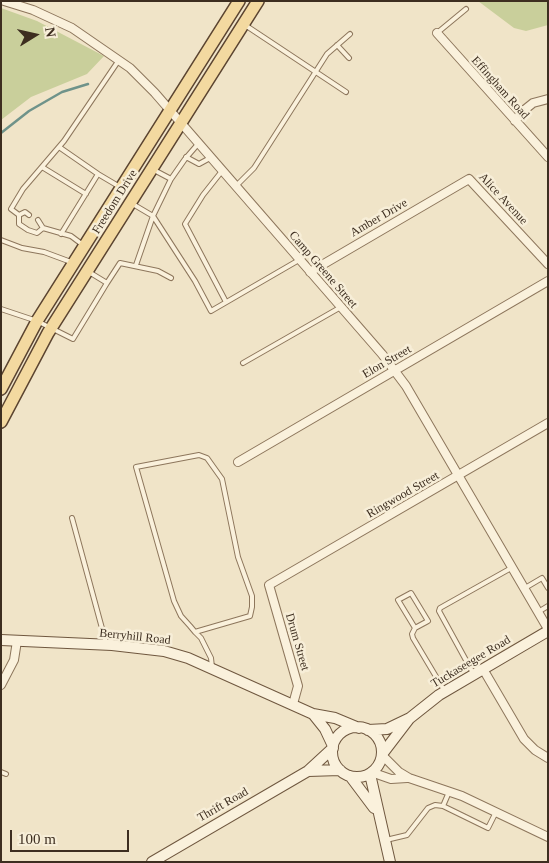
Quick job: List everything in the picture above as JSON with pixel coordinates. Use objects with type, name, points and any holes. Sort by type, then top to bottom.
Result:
[{"type":"main road","name":"Freedom Drive","points":[[1,389],[37,322],[84,245],[239,1]]},
{"type":"main road","name":"Freedom Drive","points":[[1,422],[52,328],[258,1]]},
{"type":"street","name":"Camp Greene Street","points":[[4,1],[57,20],[89,38],[119,60],[146,84],[341,307],[395,370],[513,567],[548,630]]},
{"type":"street","name":"Effingham Road","points":[[436,33],[548,157]]},
{"type":"street","points":[[515,121],[533,103],[548,99]]},
{"type":"street","name":"Alice Avenue","points":[[460,184],[469,179],[548,264]]},
{"type":"street","name":"Amber Drive","points":[[310,272],[460,184]]},
{"type":"street","name":"Elon Street","points":[[238,462],[548,281]]},
{"type":"street","name":"Ringwood Street","points":[[269,585],[548,423]]},
{"type":"street","name":"Drum Street","points":[[269,585],[298,686],[293,704]]},
{"type":"street","name":"Tuckaseegee Road","points":[[363,729],[387,729],[410,718],[445,692],[548,630]]},
{"type":"street","name":"Berryhill Road","points":[[1,640],[107,645],[164,651],[188,658],[313,714],[335,718],[363,729]]},
{"type":"street","points":[[1,685],[14,660],[17,641]]},
{"type":"street","points":[[479,672],[524,739],[534,750],[548,758]]},
{"type":"street","points":[[313,714],[333,747],[333,759],[340,770],[350,776],[380,818]]},
{"type":"street","name":"Tuckaseegee Road","points":[[382,754],[410,718]]},
{"type":"street","points":[[333,747],[343,732],[363,729],[379,740],[382,754],[378,766],[371,773],[363,777],[350,776]]},
{"type":"street","name":"Thrift Road","points":[[152,862],[308,771],[333,747]]},
{"type":"street","points":[[382,754],[399,772],[409,778],[449,792],[548,837]]},
{"type":"street","name":"Thrift Road","points":[[308,771],[340,770]]},
{"type":"street","points":[[371,773],[391,779],[409,778]]},
{"type":"street","points":[[371,773],[390,862]]},
{"type":"lane","points":[[436,33],[466,9]]},
{"type":"lane","points":[[244,24],[346,92]]},
{"type":"lane","points":[[235,187],[254,168],[327,54],[350,34]]},
{"type":"lane","points":[[336,45],[349,58]]},
{"type":"lane","points":[[19,215],[11,209],[23,189],[59,147],[119,60]]},
{"type":"lane","points":[[136,265],[153,216],[171,179],[186,157],[198,144]]},
{"type":"lane","points":[[59,147],[121,188]]},
{"type":"lane","points":[[186,157],[199,164],[210,158]]},
{"type":"lane","points":[[42,167],[86,194]]},
{"type":"lane","points":[[152,169],[171,179]]},
{"type":"lane","points":[[222,171],[203,195],[185,224],[226,302]]},
{"type":"lane","points":[[61,234],[98,174]]},
{"type":"lane","points":[[130,202],[153,216],[195,281],[211,311],[299,260]]},
{"type":"lane","points":[[19,215],[25,212],[29,215]]},
{"type":"lane","points":[[19,215],[19,224],[28,230],[37,233],[43,228]]},
{"type":"lane","points":[[38,220],[43,228],[71,236],[84,245]]},
{"type":"lane","points":[[1,240],[22,248],[44,252],[73,263]]},
{"type":"lane","points":[[1,309],[52,328],[73,339],[120,263],[158,271],[171,278]]},
{"type":"lane","points":[[88,271],[107,283]]},
{"type":"lane","points":[[243,363],[341,307]]},
{"type":"lane","points":[[195,632],[250,616],[252,607],[252,596],[238,557],[222,479],[207,458],[199,455],[136,467],[174,601],[181,616],[195,632],[211,658],[212,670]]},
{"type":"lane","points":[[72,518],[107,645]]},
{"type":"lane","points":[[479,672],[439,611],[440,608],[513,567]]},
{"type":"lane","points":[[525,588],[542,578],[548,588]]},
{"type":"lane","points":[[414,628],[428,621],[411,593],[398,600],[414,628],[413,638],[445,692]]},
{"type":"lane","points":[[538,612],[548,606]]},
{"type":"lane","points":[[1,772],[6,774]]},
{"type":"lane","points":[[443,806],[449,792]]},
{"type":"lane","points":[[386,840],[407,836],[428,808],[435,804],[488,828],[496,812]]},
{"type":"green space","points":[[478,1],[548,1],[548,25],[526,31],[514,28]]},
{"type":"green space","points":[[1,8],[37,21],[104,56],[87,74],[31,97],[1,120]]},
{"type":"waterway","points":[[1,133],[29,111],[62,92],[88,84]]}]
